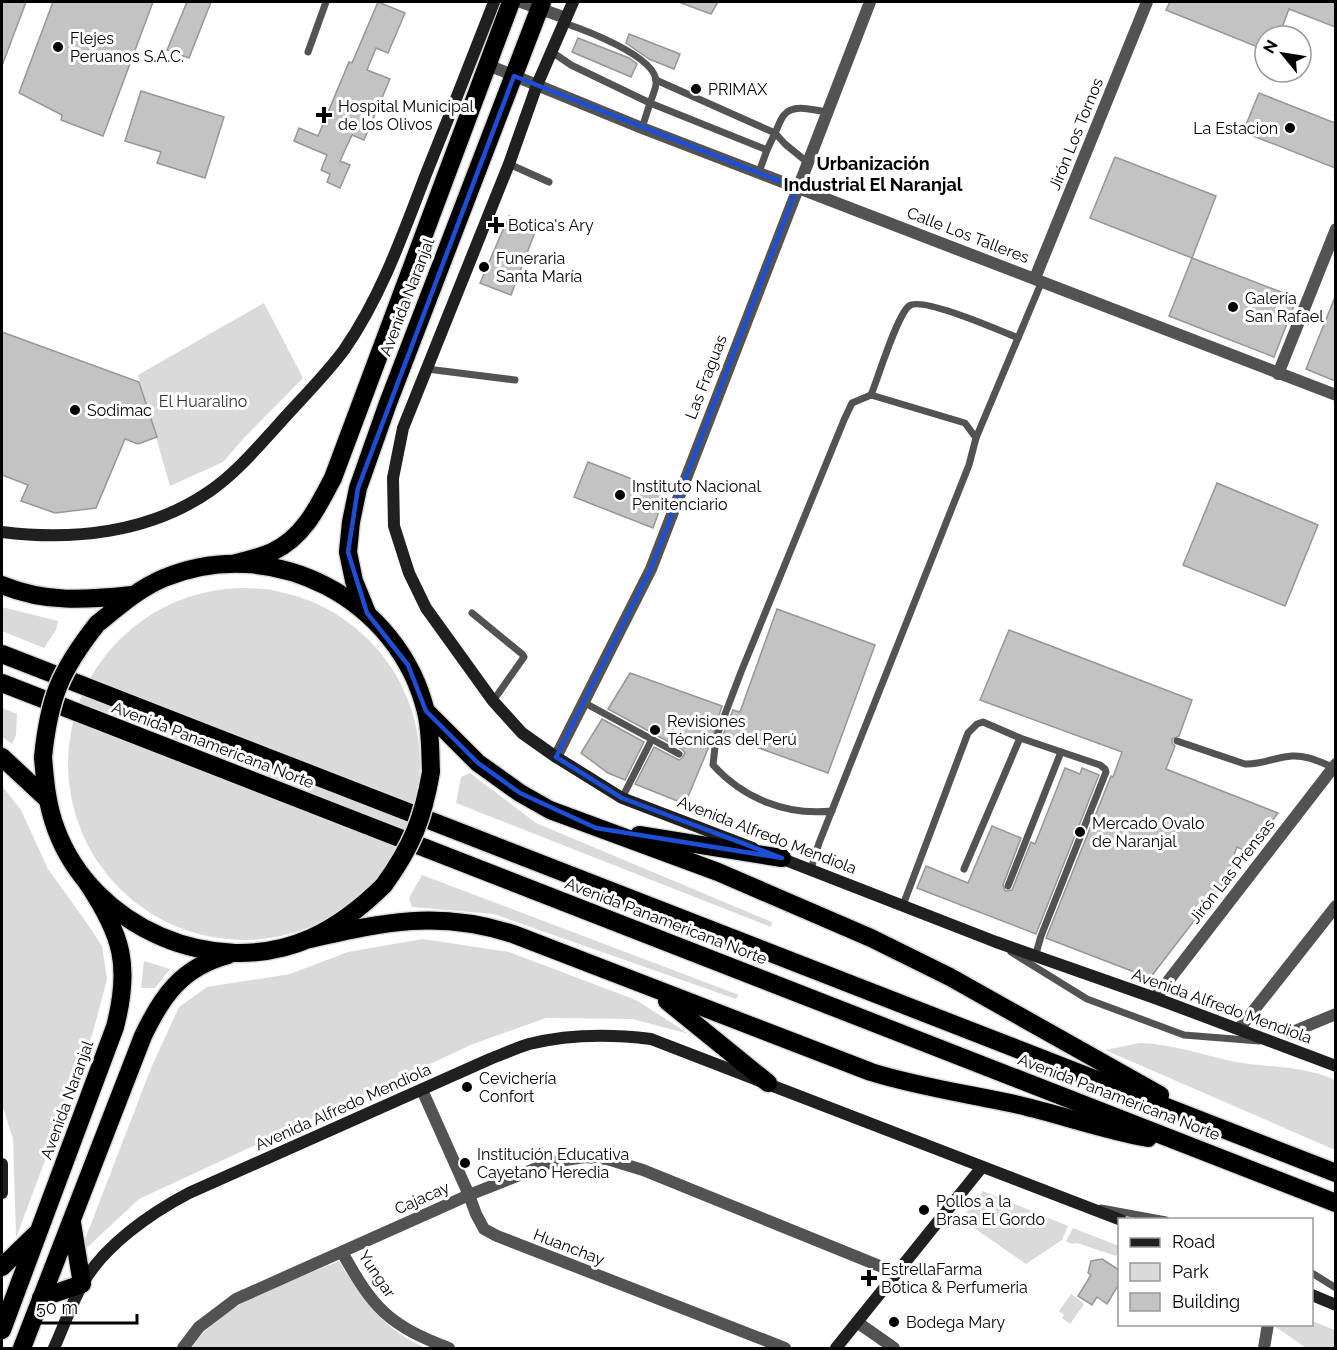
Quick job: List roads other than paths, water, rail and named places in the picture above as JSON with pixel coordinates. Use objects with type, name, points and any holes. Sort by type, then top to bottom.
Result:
[{"type":"highway","name":"Avenida Naranjal","points":[[236,563],[273,551],[298,534],[318,507],[333,478],[511,2]]},
{"type":"highway","name":"Avenida Naranjal","points":[[367,613],[354,581],[348,552],[358,488],[388,403],[541,5]]},
{"type":"highway","points":[[426,175],[443,181]]},
{"type":"highway","points":[[236,953],[194,949],[155,935],[118,913],[88,884],[70,858],[56,829],[47,799],[43,757],[46,721],[57,686],[74,653],[97,624],[132,595],[164,578],[200,567],[236,563],[272,566],[306,576],[339,592],[367,613],[390,637],[408,665],[426,711],[430,733],[431,772],[426,803],[416,832],[402,860],[384,885],[362,907],[337,925],[310,939]]},
{"type":"highway","points":[[2,585],[20,592],[57,599],[91,599],[132,595]]},
{"type":"highway","name":"Avenida Panamericana Norte","points":[[2,654],[1211,1125]]},
{"type":"highway","name":"Avenida Panamericana Norte","points":[[2,683],[1335,1203]]},
{"type":"highway","points":[[426,711],[473,758],[506,784],[550,810],[748,884],[881,942],[1025,1018],[1211,1125],[1335,1173]]},
{"type":"highway","points":[[2,757],[47,799]]},
{"type":"highway","points":[[596,828],[782,858]]},
{"type":"highway","name":"Avenida Naranjal","points":[[2,1330],[115,1027],[122,1000],[123,970],[120,944],[107,913],[88,884]]},
{"type":"highway","points":[[22,1348],[143,1036],[157,1008],[187,974],[210,960],[236,953],[269,950],[385,923],[422,919],[478,924],[513,934],[851,1066],[891,1078],[1021,1106],[1110,1131],[1182,1143]]},
{"type":"highway","points":[[652,989],[768,1083]]},
{"type":"highway","points":[[41,1298],[82,1284],[72,1221]]},
{"type":"highway","points":[[2,1267],[39,1230]]},
{"type":"highway","points":[[2,1284],[11,1303]]},
{"type":"main road","name":"Avenida Naranjal","points":[[2,532],[41,535],[92,533],[154,520],[209,491],[255,450],[315,385],[344,349],[374,299],[405,230],[494,2]]},
{"type":"main road","points":[[427,369],[509,164],[537,85],[573,2]]},
{"type":"main road","name":"Avenida Alfredo Mendiola","points":[[427,369],[403,428],[393,478],[394,526],[406,564],[426,608],[493,701],[522,733],[622,798],[1035,957],[1155,998],[1335,1066]]},
{"type":"main road","name":"Avenida Alfredo Mendiola","points":[[82,1284],[105,1255],[131,1230],[159,1209],[189,1192],[489,1059],[529,1044],[572,1037],[615,1035],[651,1039],[1118,1219]]},
{"type":"main road","points":[[2,1164],[2,1193]]},
{"type":"main road","points":[[836,1348],[982,1167]]},
{"type":"main road","points":[[54,1348],[82,1284]]},
{"type":"main road","points":[[1313,1296],[1335,1305]]},
{"type":"street","points":[[521,2],[541,5],[565,21]]},
{"type":"street","name":"Las Fraguas","points":[[556,757],[651,569],[870,2]]},
{"type":"street","name":"Jirón Los Tornos","points":[[1038,279],[1147,2]]},
{"type":"street","name":"Calle Los Talleres","points":[[488,65],[642,128],[1335,395]]},
{"type":"street","points":[[1278,374],[1335,230]]},
{"type":"street","name":"Jirón Las Prensas","points":[[1155,998],[1334,765]]},
{"type":"street","points":[[1239,1029],[1335,906]]},
{"type":"street","points":[[1290,1033],[1335,1014]]},
{"type":"street","name":"Huanchay","points":[[422,1090],[484,1229],[785,1348]]},
{"type":"street","name":"Cajacay","points":[[183,1348],[199,1327],[236,1299],[469,1195],[552,1162],[585,1157],[607,1159],[643,1170],[897,1273]]},
{"type":"street","name":"Yungar","points":[[342,1252],[359,1282],[381,1310],[412,1333],[449,1348]]},
{"type":"street","points":[[857,1322],[894,1348]]},
{"type":"street","points":[[1264,1348],[1268,1326]]},
{"type":"lane","points":[[308,52],[326,2]]},
{"type":"lane","points":[[565,21],[603,38],[650,66],[656,80],[642,128]]},
{"type":"lane","points":[[552,52],[571,65],[650,104],[767,150]]},
{"type":"lane","points":[[656,80],[775,133],[807,162]]},
{"type":"lane","points":[[759,172],[784,114],[803,108],[826,112]]},
{"type":"lane","points":[[509,164],[549,182]]},
{"type":"lane","points":[[811,869],[969,465],[976,438],[1018,338],[1038,279]]},
{"type":"lane","points":[[871,395],[899,323],[907,307],[913,304],[933,306],[1018,338]]},
{"type":"lane","points":[[427,369],[515,380]]},
{"type":"lane","points":[[832,811],[809,812],[774,806],[753,797],[728,781],[713,765],[716,738],[741,672],[852,403],[871,395],[965,423],[976,438]]},
{"type":"lane","points":[[472,613],[524,657],[493,701]]},
{"type":"lane","points":[[583,702],[679,754]]},
{"type":"lane","points":[[903,905],[968,733],[977,724],[983,722],[1020,738],[1100,765],[1106,772],[1041,936],[1035,957]]},
{"type":"lane","points":[[964,869],[1020,738]]},
{"type":"lane","points":[[622,798],[652,739]]},
{"type":"lane","points":[[1177,741],[1245,764],[1256,764],[1293,756],[1334,765]]},
{"type":"lane","points":[[1008,885],[1061,752]]},
{"type":"lane","points":[[996,942],[1087,999],[1184,1035],[1273,1042]]},
{"type":"lane","points":[[1084,1205],[1155,1218]]},
{"type":"lane","points":[[1313,1274],[1335,1288]]},
{"type":"place","name":"Flejes Peruanos S.A.C.","points":[[58,47]]},
{"type":"place","name":"PRIMAX","points":[[696,89]]},
{"type":"place","name":"Hospìtal Municipal de los Olivos","points":[[324,115]]},
{"type":"place","name":"La Estacion","points":[[1290,128]]},
{"type":"place","name":"Botica's Ary","points":[[496,225]]},
{"type":"place","name":"Funeraria Santa María","points":[[484,267]]},
{"type":"place","name":"Galería San Rafael","points":[[1233,307]]},
{"type":"place","name":"Sodimac","points":[[75,410]]},
{"type":"place","name":"Instituto Nacional Penitenciario","points":[[620,495]]},
{"type":"place","name":"Revisiones Técnicas del Perú","points":[[655,730]]},
{"type":"place","name":"Mercado Ovalo de Naranjal","points":[[1080,832]]},
{"type":"place","name":"Cevichería Confort","points":[[467,1087]]},
{"type":"place","name":"Institución Educativa Cayetano Heredia","points":[[465,1163]]},
{"type":"place","name":"Pollos a la Brasa El Gordo","points":[[924,1210]]},
{"type":"place","name":"EstrellaFarma Botica & Perfumeria","points":[[869,1278]]},
{"type":"place","name":"Bodega Mary","points":[[894,1322]]},
{"type":"district","name":"Urbanización Industrial El Naranjal","points":[[873,174]]},
{"type":"park label","name":"El Huaralino","points":[[203,401]]}]
